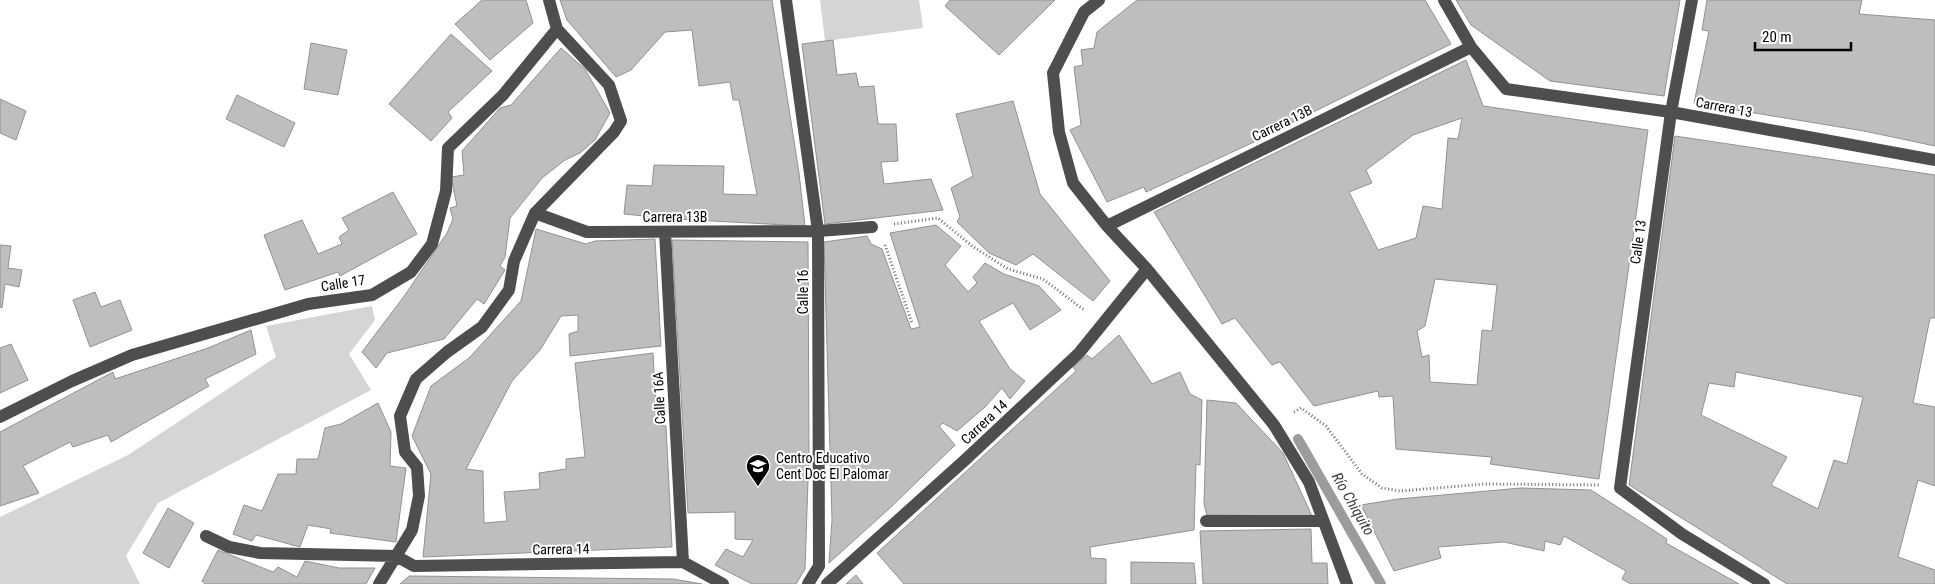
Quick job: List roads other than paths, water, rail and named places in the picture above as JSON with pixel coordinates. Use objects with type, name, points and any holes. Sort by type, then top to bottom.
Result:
[{"type":"street","points":[[379,584],[412,530],[419,496],[417,467],[405,452],[400,416],[416,379],[447,352],[482,327],[509,290],[514,261],[535,213],[614,132],[621,121],[609,84],[557,29],[549,0]]},
{"type":"street","name":"Calle 16","points":[[786,0],[818,231],[819,566],[808,584]]},
{"type":"street","points":[[1099,0],[1084,12],[1053,73],[1059,132],[1073,183],[1107,226],[1147,268],[1274,425],[1309,482],[1347,584]]},
{"type":"street","points":[[1444,0],[1471,47]]},
{"type":"street","name":"Calle 13","points":[[1692,0],[1671,112],[1620,488],[1682,534],[1764,584]]},
{"type":"street","name":"Calle 17","points":[[0,417],[72,381],[132,356],[308,304],[372,295],[412,272],[432,244],[446,191],[448,148],[503,95],[557,29]]},
{"type":"street","name":"Carrera 13B","points":[[1107,226],[1471,47]]},
{"type":"street","name":"Carrera 13","points":[[1471,47],[1506,89],[1671,112],[1935,160]]},
{"type":"street","name":"Carrera 13B","points":[[535,213],[587,232],[818,231],[872,227]]},
{"type":"street","name":"Calle 16A","points":[[664,232],[682,562]]},
{"type":"street","name":"Carrera 14","points":[[827,584],[946,478],[1079,353],[1122,302],[1147,268]]},
{"type":"street","points":[[1206,521],[1322,521]]},
{"type":"street","points":[[206,536],[229,547],[260,553],[396,556]]},
{"type":"street","name":"Carrera 14","points":[[396,556],[414,566],[682,562],[723,584]]},
{"type":"waterway","name":"Río Chiquito","points":[[1298,439],[1381,584]]},
{"type":"place","name":"Centro Educativo Cent Doc El Palomar","points":[[758,487]]}]
